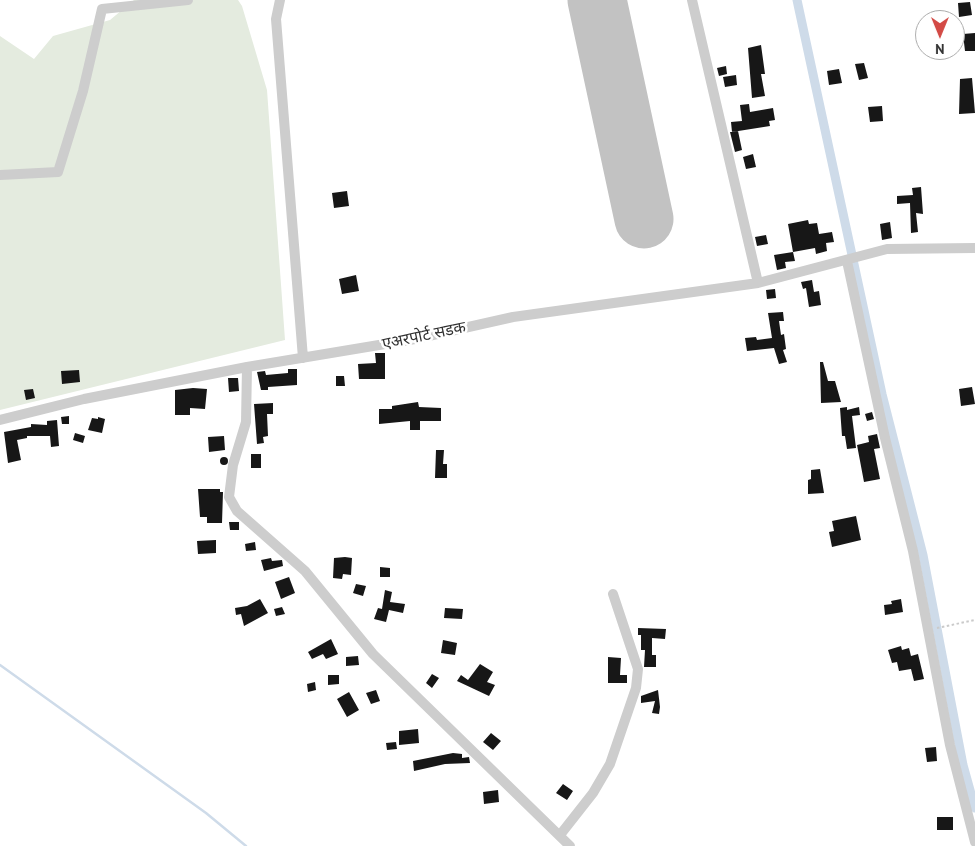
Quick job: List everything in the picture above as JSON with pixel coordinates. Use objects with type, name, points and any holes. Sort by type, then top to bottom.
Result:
[{"type":"street","points":[[0,175],[58,172],[83,91],[102,9],[188,0]]},
{"type":"street","points":[[280,0],[276,20],[303,358]]},
{"type":"street","points":[[692,0],[758,283]]},
{"type":"street","name":"एअरपोर्ट सडक","points":[[0,420],[84,399],[247,366],[415,339],[513,317],[758,283],[852,260],[887,249],[975,248]]},
{"type":"street","points":[[852,260],[885,438],[913,551],[950,745],[975,842]]},
{"type":"street","points":[[247,366],[246,422],[233,465],[229,497],[236,512],[306,571],[373,654],[570,846]]},
{"type":"street","points":[[560,835],[593,793],[610,764],[636,688],[638,669],[613,594]]},
{"type":"path","points":[[941,627],[975,620]]},
{"type":"shaded area","points":[[134,0],[238,0],[242,6],[267,90],[285,340],[0,410],[0,36],[34,59],[53,36],[110,20]]},
{"type":"building","points":[[970,2],[972,15],[965,16],[965,10],[958,10],[958,3]]},
{"type":"building","points":[[975,33],[975,51],[965,51],[965,34]]},
{"type":"building","points":[[761,45],[765,74],[761,74],[765,96],[752,98],[748,48]]},
{"type":"building","points":[[864,63],[868,78],[859,80],[855,64]]},
{"type":"building","points":[[726,66],[727,74],[719,76],[717,68]]},
{"type":"building","points":[[839,69],[842,83],[829,85],[827,71]]},
{"type":"building","points":[[736,75],[737,85],[725,87],[723,77]]},
{"type":"building","points":[[972,78],[975,113],[959,114],[960,79]]},
{"type":"building","points":[[749,104],[750,112],[773,108],[775,120],[769,121],[770,126],[732,132],[731,122],[742,121],[740,105]]},
{"type":"building","points":[[882,106],[883,121],[870,122],[868,107]]},
{"type":"building","points":[[738,131],[742,150],[735,152],[730,132]]},
{"type":"building","points":[[753,154],[756,167],[746,169],[743,157]]},
{"type":"building","points":[[921,187],[923,214],[916,213],[918,232],[911,233],[910,203],[897,204],[897,196],[913,195],[912,188]]},
{"type":"building","points":[[347,191],[349,206],[334,208],[332,193]]},
{"type":"building","points":[[808,220],[809,224],[817,223],[819,234],[832,232],[834,242],[826,243],[827,251],[816,254],[815,248],[793,252],[788,224]]},
{"type":"building","points":[[890,222],[892,238],[882,240],[880,224]]},
{"type":"building","points":[[766,235],[768,244],[757,246],[755,237]]},
{"type":"building","points":[[793,252],[795,261],[785,262],[786,268],[777,270],[774,255]]},
{"type":"building","points":[[356,275],[359,291],[342,294],[339,279]]},
{"type":"building","points":[[812,280],[814,292],[819,291],[821,305],[809,307],[806,288],[803,289],[801,282]]},
{"type":"building","points":[[775,289],[776,298],[767,299],[766,290]]},
{"type":"building","points":[[783,312],[784,321],[779,321],[781,335],[784,334],[786,349],[783,350],[787,362],[779,364],[774,348],[747,351],[745,338],[756,337],[757,340],[772,338],[768,313]]},
{"type":"building","points":[[375,353],[385,353],[385,379],[359,379],[358,364],[376,363]]},
{"type":"building","points":[[820,362],[823,362],[828,381],[835,381],[841,402],[821,403]]},
{"type":"building","points":[[288,369],[297,369],[297,385],[268,387],[268,390],[261,390],[257,372],[265,371],[266,375],[288,373]]},
{"type":"building","points":[[79,370],[80,382],[62,384],[61,371]]},
{"type":"building","points":[[336,376],[344,376],[345,386],[336,386]]},
{"type":"building","points":[[228,378],[238,378],[239,391],[229,392]]},
{"type":"building","points":[[972,387],[975,404],[961,406],[959,389]]},
{"type":"building","points":[[33,389],[35,398],[26,400],[24,390]]},
{"type":"building","points":[[207,389],[205,409],[190,408],[190,415],[175,415],[175,390]]},
{"type":"building","points":[[418,402],[419,407],[441,408],[441,421],[420,421],[420,430],[410,430],[410,421],[379,424],[379,409],[392,409],[392,406]]},
{"type":"building","points":[[273,403],[273,414],[267,414],[268,436],[263,437],[264,443],[257,444],[254,404]]},
{"type":"building","points":[[847,407],[847,410],[859,407],[860,415],[852,416],[856,448],[847,449],[845,436],[842,436],[840,408]]},
{"type":"building","points":[[872,412],[874,419],[867,421],[865,414]]},
{"type":"building","points":[[69,416],[69,424],[62,424],[61,417]]},
{"type":"building","points":[[98,417],[105,419],[102,433],[88,430],[92,418],[98,419]]},
{"type":"building","points":[[57,420],[59,446],[51,447],[50,436],[27,436],[27,438],[17,440],[21,460],[8,463],[4,432],[31,427],[31,424],[47,425],[47,421]]},
{"type":"building","points":[[75,433],[85,436],[83,443],[73,440]]},
{"type":"building","points":[[877,434],[880,448],[874,449],[880,479],[864,482],[857,445],[869,442],[868,436]]},
{"type":"building","points":[[224,436],[225,450],[209,452],[208,437]]},
{"type":"building","points":[[436,450],[444,450],[443,464],[447,464],[447,478],[435,478]]},
{"type":"building","points":[[251,454],[261,454],[261,468],[251,468]]},
{"type":"building","points":[[224,457],[228,461],[224,465],[220,461]]},
{"type":"building","points":[[820,469],[824,493],[808,494],[808,480],[811,479],[811,470]]},
{"type":"building","points":[[198,489],[220,489],[220,492],[223,492],[222,523],[207,523],[207,517],[200,517]]},
{"type":"building","points":[[856,516],[861,540],[832,547],[829,532],[834,531],[832,521]]},
{"type":"building","points":[[229,522],[239,522],[239,530],[230,530]]},
{"type":"building","points":[[216,540],[216,553],[198,554],[197,541]]},
{"type":"building","points":[[255,542],[256,550],[246,551],[245,544]]},
{"type":"building","points":[[271,558],[272,561],[282,560],[283,566],[264,571],[261,560]]},
{"type":"building","points":[[334,558],[352,558],[351,575],[343,574],[342,579],[333,578]]},
{"type":"building","points":[[380,567],[390,568],[390,577],[380,577]]},
{"type":"building","points":[[289,577],[295,593],[281,599],[275,582]]},
{"type":"building","points":[[356,584],[366,586],[363,596],[353,593]]},
{"type":"building","points":[[385,590],[392,592],[390,602],[405,604],[403,613],[389,610],[386,622],[374,619],[378,608],[382,609]]},
{"type":"building","points":[[260,599],[268,613],[244,626],[241,614],[236,615],[235,608],[247,606]]},
{"type":"building","points":[[901,599],[903,612],[885,615],[884,605],[892,604],[891,601]]},
{"type":"building","points":[[282,607],[285,614],[276,616],[274,609]]},
{"type":"building","points":[[445,608],[463,609],[462,619],[444,618]]},
{"type":"building","points":[[638,628],[666,629],[665,639],[652,638],[652,655],[656,655],[656,667],[644,667],[645,650],[641,650],[641,635],[638,635]]},
{"type":"building","points":[[331,639],[338,654],[326,659],[323,654],[312,659],[308,652]]},
{"type":"building","points":[[443,640],[457,643],[455,655],[441,653]]},
{"type":"building","points":[[901,646],[902,650],[909,648],[911,656],[918,654],[924,679],[914,681],[911,669],[899,671],[897,662],[892,663],[888,650]]},
{"type":"building","points":[[358,656],[359,665],[346,666],[346,657]]},
{"type":"building","points":[[608,657],[621,658],[620,675],[627,675],[627,683],[608,683]]},
{"type":"building","points":[[480,664],[493,672],[487,682],[495,685],[489,696],[457,681],[461,675],[468,680]]},
{"type":"building","points":[[432,674],[439,678],[432,688],[426,683]]},
{"type":"building","points":[[328,675],[339,675],[339,684],[328,685]]},
{"type":"building","points":[[315,682],[316,690],[308,692],[307,684]]},
{"type":"building","points":[[376,690],[380,701],[371,704],[366,693]]},
{"type":"building","points":[[658,690],[659,714],[652,713],[655,701],[641,703],[641,696]]},
{"type":"building","points":[[349,692],[359,710],[347,717],[337,699]]},
{"type":"building","points":[[418,729],[419,743],[399,745],[399,731]]},
{"type":"building","points":[[491,733],[501,741],[493,750],[483,742]]},
{"type":"building","points":[[396,742],[397,749],[387,750],[386,743]]},
{"type":"building","points":[[936,747],[937,761],[927,762],[925,748]]},
{"type":"building","points":[[453,753],[462,754],[462,758],[469,757],[470,763],[445,764],[414,771],[413,761]]},
{"type":"building","points":[[563,784],[573,791],[567,800],[556,793]]},
{"type":"building","points":[[498,790],[499,802],[484,804],[483,792]]},
{"type":"building","points":[[937,817],[953,817],[953,830],[937,830]]},
{"type":"waterway","points":[[797,0],[882,394],[923,555],[963,765],[975,808]]},
{"type":"waterway","points":[[0,665],[206,813],[246,846]]},
{"type":"runway","points":[[597,0],[644,219]]}]
